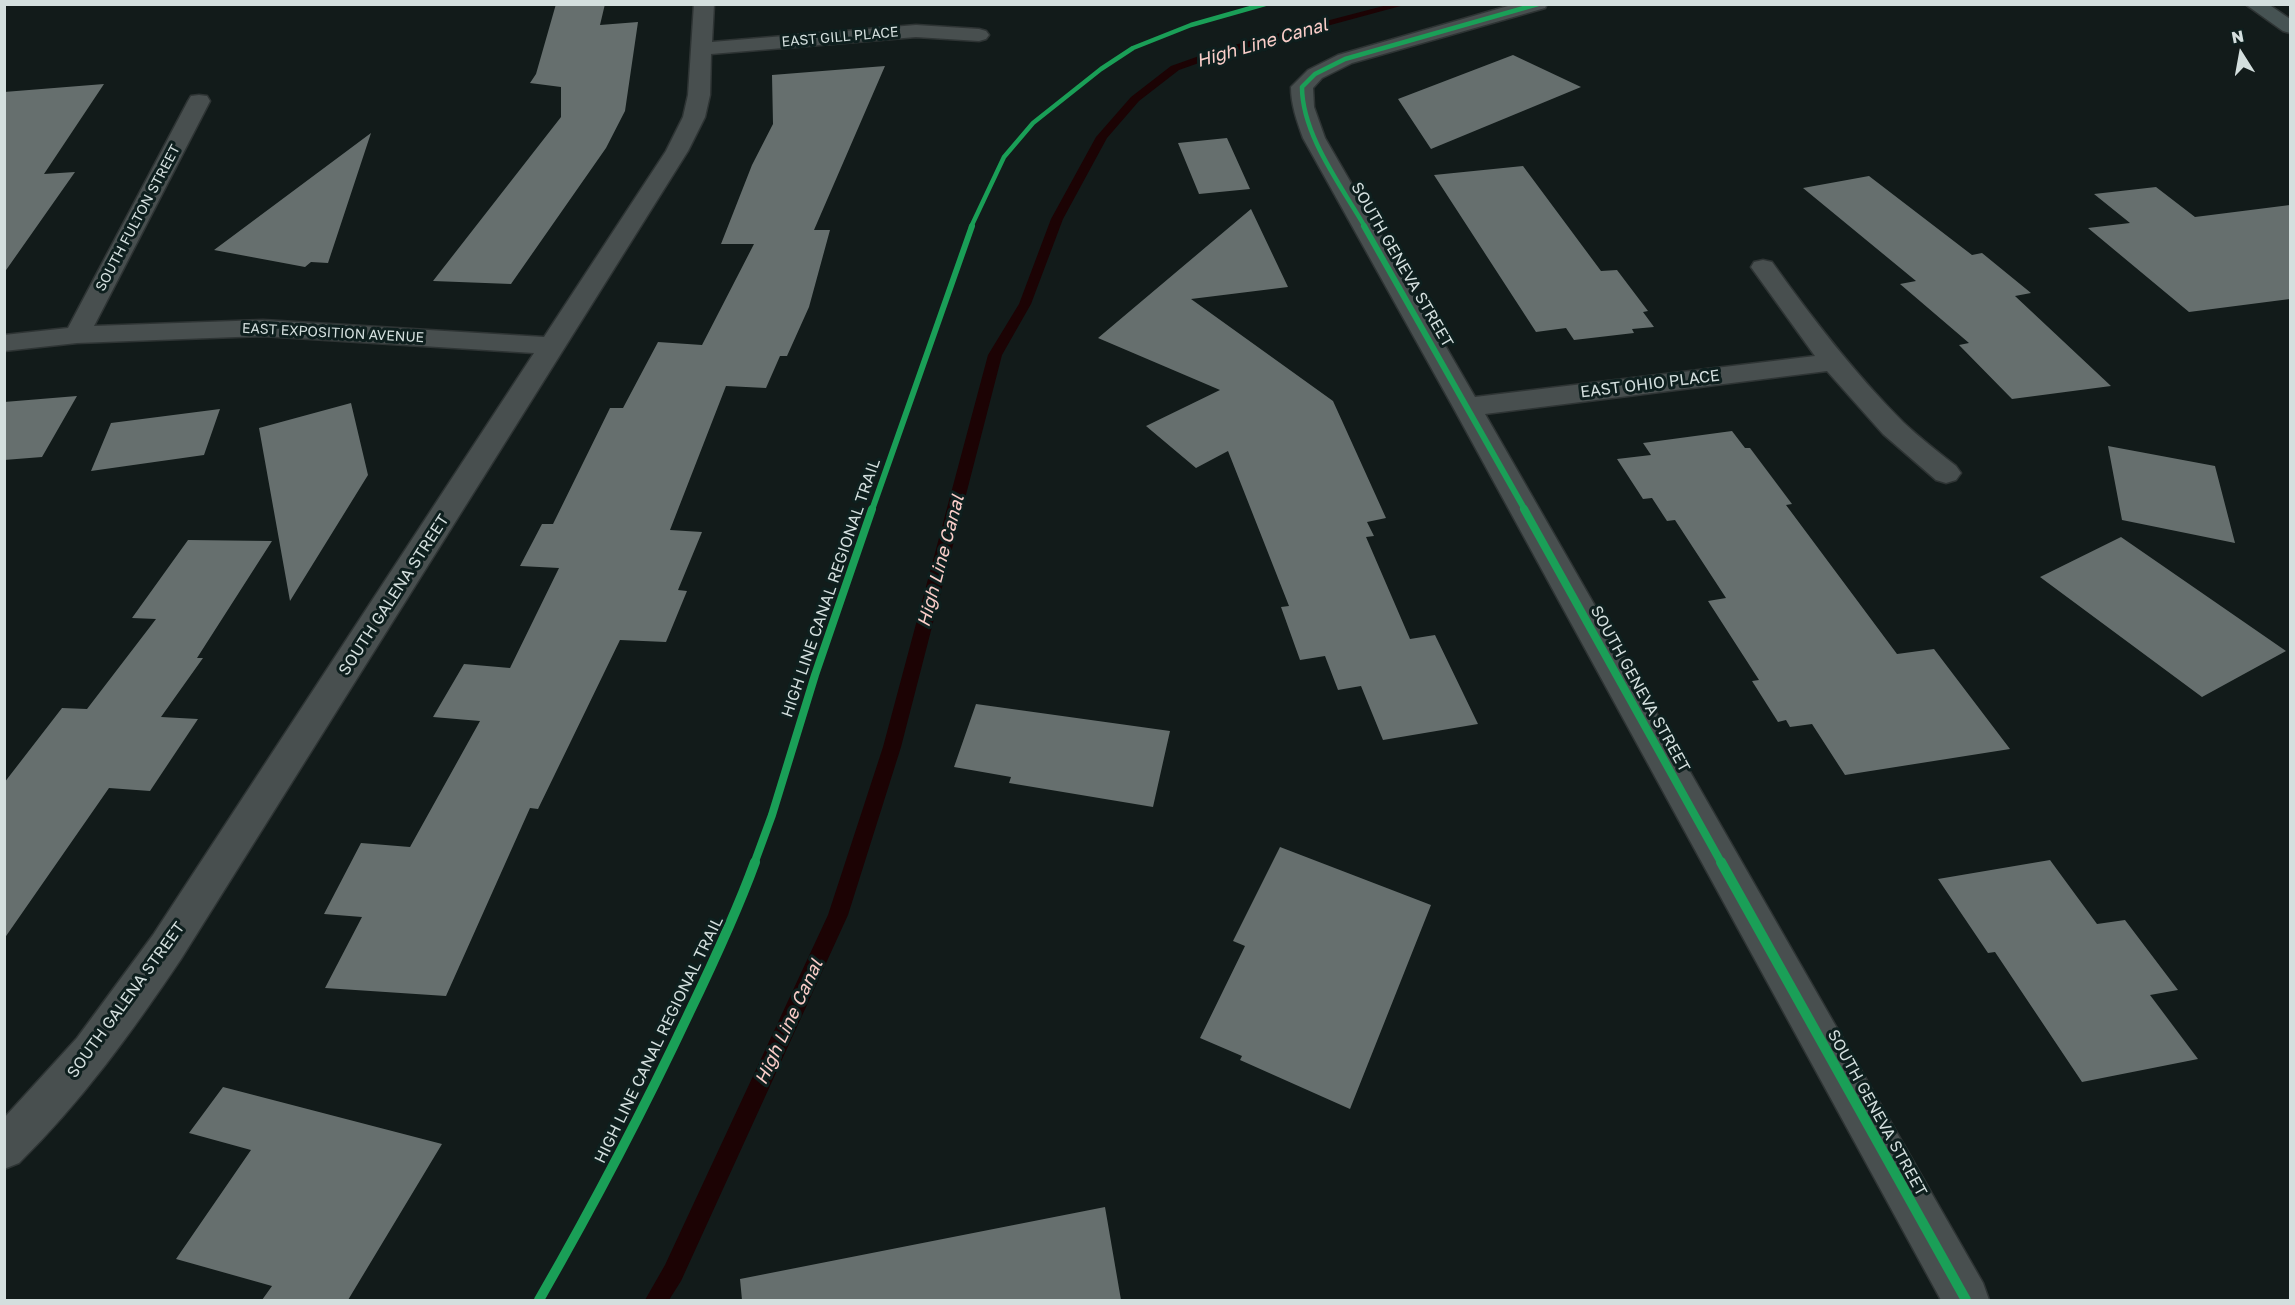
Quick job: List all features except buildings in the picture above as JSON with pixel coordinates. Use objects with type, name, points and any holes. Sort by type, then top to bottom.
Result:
[{"type":"main road","points":[[2254,4],[2290,27]]},
{"type":"street","name":"SOUTH GALENA STREET","points":[[4,1148],[64,1085],[105,1035],[196,905],[687,134],[694,117],[699,94],[704,4]]},
{"type":"street","name":"SOUTH GENEVA STREET","points":[[1538,4],[1345,59],[1314,74],[1302,87],[1301,102],[1314,138],[1966,1300]]},
{"type":"street","name":"EAST GILL PLACE","points":[[702,49],[916,31],[979,36]]},
{"type":"street","name":"SOUTH FULTON STREET","points":[[77,335],[199,101]]},
{"type":"street","points":[[1763,267],[1800,322],[1832,362],[1894,429],[1946,473]]},
{"type":"street","name":"EAST EXPOSITION AVENUE","points":[[4,343],[77,335],[263,328],[553,346]]},
{"type":"street","name":"EAST OHIO PLACE","points":[[1467,407],[1832,362]]},
{"type":"waterway","name":"High Line Canal","points":[[656,1300],[673,1273],[838,915],[892,747],[995,355],[1025,304],[1057,219],[1102,137],[1135,99],[1175,68],[1223,51],[1404,4]]},
{"type":"cycle path","name":"HIGH LINE CANAL REGIONAL TRAIL","points":[[539,1300],[573,1241],[660,1075],[738,909],[772,815],[815,675],[945,297],[973,222],[995,172],[1004,157],[1033,123],[1101,69],[1133,48],[1191,25],[1265,4]]},
{"type":"cycle path","points":[[1538,4],[1345,59],[1315,74],[1302,87],[1302,100],[1307,119],[1314,138],[1966,1300]]}]
